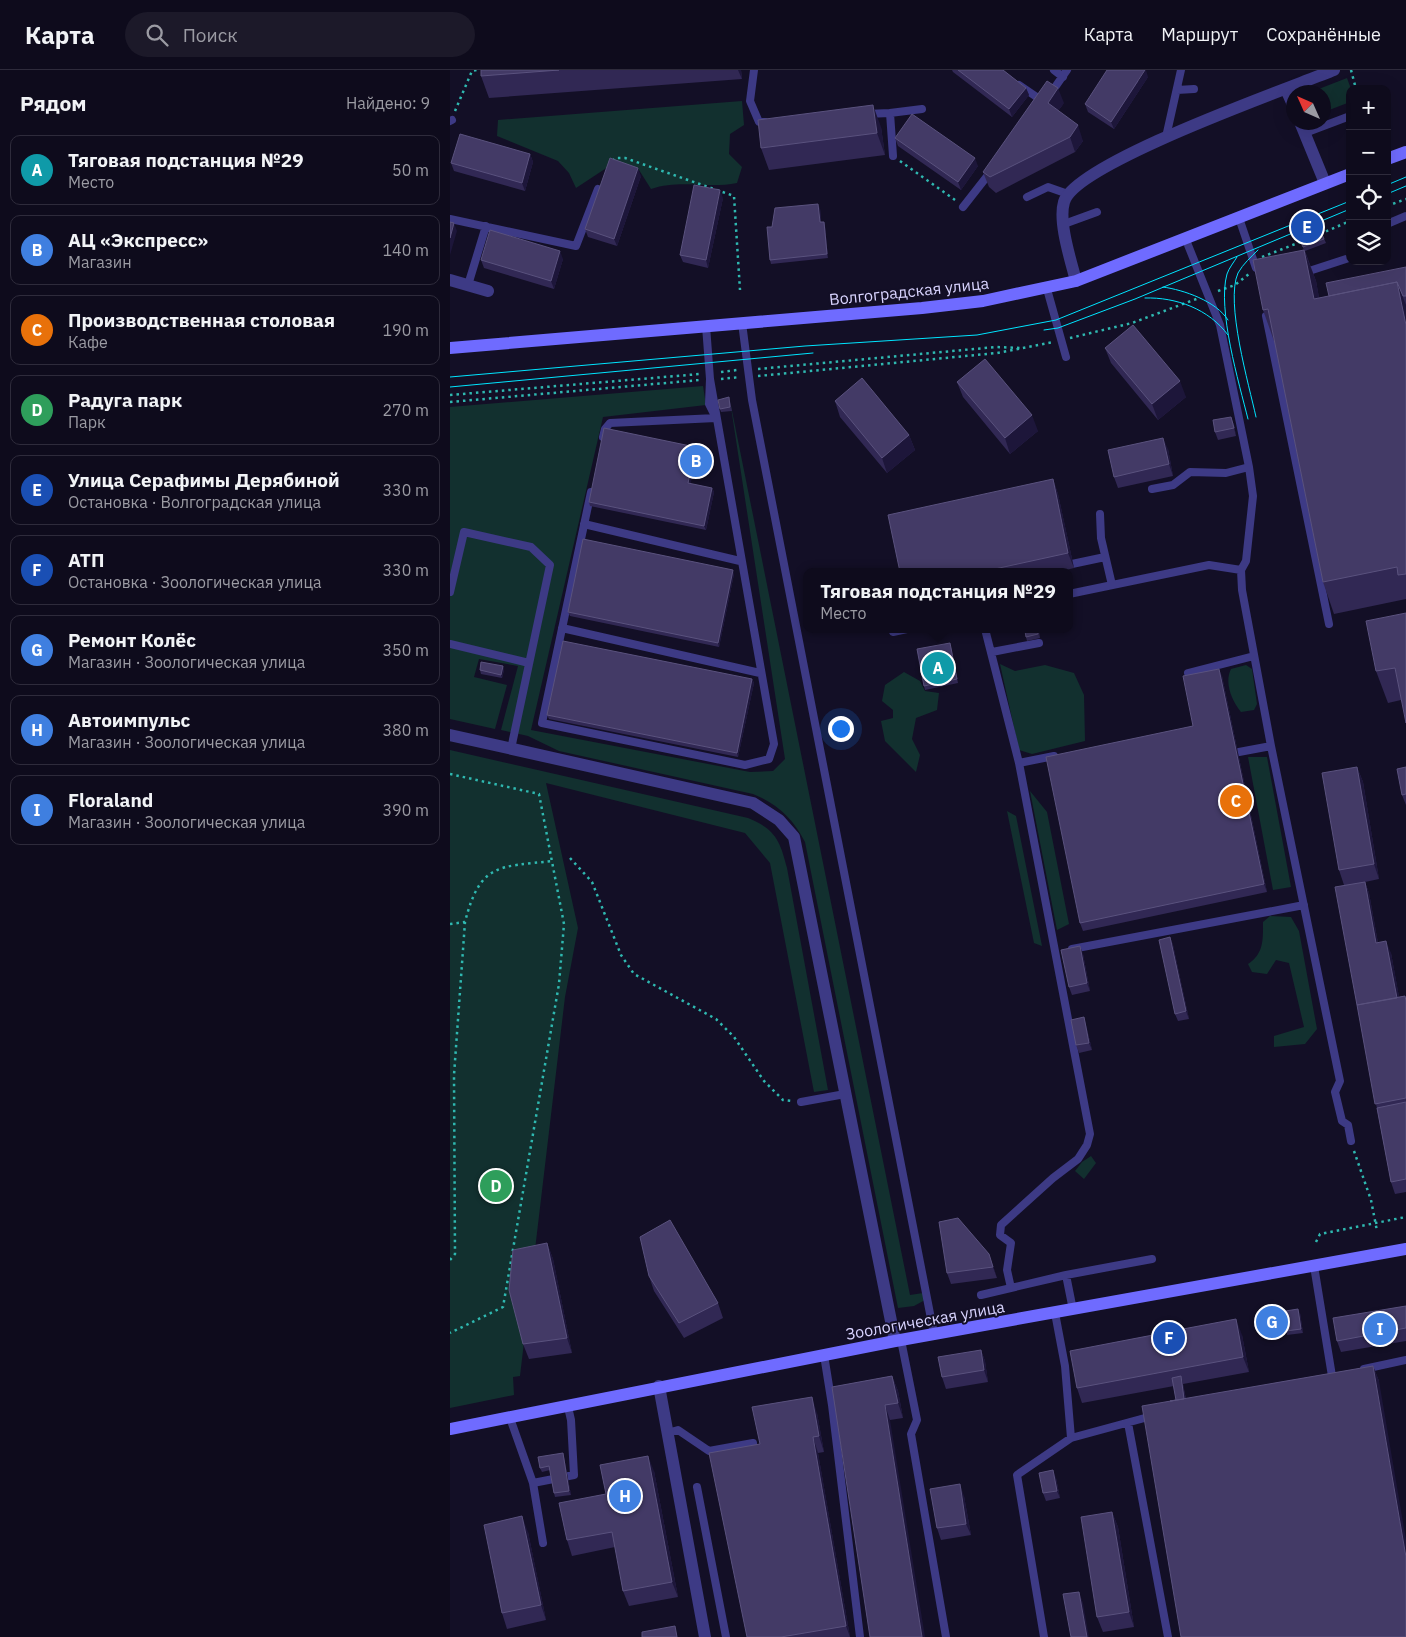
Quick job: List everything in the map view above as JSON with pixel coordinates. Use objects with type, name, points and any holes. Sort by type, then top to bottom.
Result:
[{"type":"street","points":[[1296,85],[1334,70]]},
{"type":"street","points":[[1076,281],[1064,224],[1064,203],[1068,194],[1104,167],[1166,137],[1286,89]]},
{"type":"street","points":[[1303,130],[1325,183]]},
{"type":"street","points":[[1391,158],[1406,152]]},
{"type":"street","name":"Волгоградская улица","points":[[450,348],[922,308],[1047,289],[1076,281],[1186,240],[1347,175]]},
{"type":"street","points":[[450,280],[488,291]]},
{"type":"street","points":[[450,735],[753,803],[779,820],[794,837],[845,1094],[898,1341]]},
{"type":"street","name":"Зоологическая улица","points":[[450,1429],[568,1407],[659,1386],[934,1334],[1406,1249]]},
{"type":"street","points":[[659,1386],[705,1637]]},
{"type":"lane","points":[[754,70],[750,101],[759,122],[778,121]]},
{"type":"lane","points":[[1037,110],[1065,73],[1054,70]]},
{"type":"lane","points":[[1166,137],[1181,70]]},
{"type":"lane","points":[[1013,81],[1043,103]]},
{"type":"lane","points":[[1177,90],[1194,88]]},
{"type":"lane","points":[[853,115],[922,109]]},
{"type":"lane","points":[[890,113],[893,156]]},
{"type":"lane","points":[[1331,121],[1346,117]]},
{"type":"lane","points":[[963,207],[996,163]]},
{"type":"lane","points":[[1027,197],[1048,187],[1068,194]]},
{"type":"lane","points":[[450,218],[576,246],[598,189]]},
{"type":"lane","points":[[1064,224],[1097,212]]},
{"type":"lane","points":[[1391,222],[1406,216]]},
{"type":"lane","points":[[1239,218],[1259,278]]},
{"type":"lane","points":[[468,285],[486,226]]},
{"type":"lane","points":[[1186,240],[1220,325],[1249,467],[1253,496],[1246,560],[1241,570],[1242,590],[1271,746],[1340,1081],[1335,1092],[1342,1121],[1348,1124],[1351,1141]]},
{"type":"lane","points":[[1299,274],[1346,259]]},
{"type":"lane","points":[[1047,289],[1066,357]]},
{"type":"lane","points":[[1265,312],[1329,624]]},
{"type":"lane","points":[[742,323],[749,376],[934,1334]]},
{"type":"lane","points":[[592,486],[542,723],[745,765],[769,759],[774,744],[716,418],[709,404],[710,379],[706,326]]},
{"type":"lane","points":[[601,448],[605,429],[610,423],[716,418]]},
{"type":"lane","points":[[1152,489],[1173,484],[1190,472],[1226,473],[1249,467]]},
{"type":"lane","points":[[1100,514],[1105,557],[1112,585]]},
{"type":"lane","points":[[584,524],[740,561]]},
{"type":"lane","points":[[450,592],[464,532],[531,547],[550,565],[511,749]]},
{"type":"lane","points":[[1072,564],[1105,557]]},
{"type":"lane","points":[[1073,593],[1209,565],[1241,570]]},
{"type":"lane","points":[[562,628],[760,673]]},
{"type":"lane","points":[[986,633],[1019,763],[1090,1134],[1088,1145],[1078,1159],[1053,1178],[1001,1225],[1000,1235],[1011,1244],[1007,1270],[1011,1288]]},
{"type":"lane","points":[[992,652],[1039,643]]},
{"type":"lane","points":[[450,644],[529,663]]},
{"type":"lane","points":[[1188,673],[1254,656]]},
{"type":"lane","points":[[1239,752],[1271,746]]},
{"type":"lane","points":[[1019,763],[1066,754]]},
{"type":"lane","points":[[1055,952],[1304,905]]},
{"type":"lane","points":[[801,1102],[845,1094]]},
{"type":"lane","points":[[980,1295],[1066,1275],[1152,1259]]},
{"type":"lane","points":[[1314,1266],[1332,1376]]},
{"type":"lane","points":[[1066,1275],[1073,1310]]},
{"type":"lane","points":[[1055,1313],[1065,1366],[1071,1438]]},
{"type":"lane","points":[[898,1341],[917,1420],[911,1434],[946,1637]]},
{"type":"lane","points":[[824,1355],[832,1405],[860,1637]]},
{"type":"lane","points":[[1360,1370],[1406,1360]]},
{"type":"lane","points":[[1322,1378],[1341,1374]]},
{"type":"lane","points":[[533,1483],[574,1475],[571,1420],[568,1407]]},
{"type":"lane","points":[[1044,1637],[1017,1475],[1071,1438],[1161,1414]]},
{"type":"lane","points":[[510,1418],[533,1483],[543,1543]]},
{"type":"lane","points":[[1128,1423],[1168,1637]]},
{"type":"lane","points":[[667,1433],[678,1430],[709,1451],[753,1443]]},
{"type":"lane","points":[[697,1487],[726,1637]]},
{"type":"path","points":[[451,120],[472,71],[477,70]]},
{"type":"path","points":[[1350,70],[1355,85]]},
{"type":"path","points":[[893,156],[963,207]]},
{"type":"path","points":[[610,166],[615,158],[625,158],[734,196],[740,290]]},
{"type":"path","points":[[1391,205],[1406,199]]},
{"type":"path","points":[[1315,236],[1346,223]]},
{"type":"path","points":[[450,402],[998,353],[1027,348],[1132,323],[1235,285],[1248,276],[1253,261],[1308,239]]},
{"type":"path","points":[[450,774],[539,794],[564,924],[559,984],[503,1307],[450,1333]]},
{"type":"path","points":[[570,858],[592,882],[622,955],[634,974],[716,1019],[734,1037],[764,1081],[782,1100],[801,1102]]},
{"type":"path","points":[[450,1260],[455,1254],[452,1075],[465,922],[471,897],[482,878],[502,867],[552,861]]},
{"type":"path","points":[[450,924],[465,922]]},
{"type":"path","points":[[1351,1141],[1371,1200],[1377,1231]]},
{"type":"path","points":[[1316,1242],[1320,1234],[1406,1217]]},
{"type":"green space","points":[[1347,78],[1350,85],[1346,85],[1346,104],[1331,109],[1331,85],[1329,85]]},
{"type":"green space","points":[[742,101],[744,125],[730,134],[729,154],[742,167],[737,183],[726,185],[683,184],[651,189],[639,170],[614,163],[576,188],[569,173],[558,161],[497,136],[498,120]]},
{"type":"green space","points":[[703,386],[706,405],[603,417],[531,730],[750,772],[773,771],[785,759],[730,401],[910,1295],[923,1293],[925,1300],[914,1306],[898,1308],[805,842],[790,819],[770,802],[753,794],[559,751],[528,736],[501,730],[518,666],[479,659],[474,677],[507,685],[495,729],[450,719],[450,407]]},
{"type":"green space","points":[[1000,664],[1015,671],[1045,665],[1074,673],[1084,695],[1085,741],[1032,754],[1019,750]]},
{"type":"green space","points":[[1246,665],[1252,669],[1257,704],[1254,710],[1241,712],[1232,697],[1228,680],[1231,669]]},
{"type":"green space","points":[[904,672],[920,681],[925,691],[939,693],[937,710],[916,718],[912,739],[920,755],[916,772],[885,741],[881,721],[893,718],[893,710],[882,701],[885,685]]},
{"type":"green space","points":[[450,750],[748,818],[770,831],[779,843],[787,868],[828,1090],[814,1092],[770,863],[745,833],[546,783],[578,928],[565,997],[520,1376],[513,1377],[514,1395],[450,1408]]},
{"type":"green space","points":[[1248,757],[1267,757],[1291,887],[1273,890]]},
{"type":"green space","points":[[1030,791],[1047,812],[1069,924],[1057,930]]},
{"type":"green space","points":[[1007,811],[1016,816],[1042,946],[1034,943]]},
{"type":"green space","points":[[1270,916],[1291,917],[1299,931],[1317,1029],[1305,1044],[1274,1047],[1274,1036],[1304,1027],[1289,963],[1276,960],[1267,974],[1252,972],[1248,964],[1260,951],[1263,922]]},
{"type":"green space","points":[[1091,1156],[1096,1163],[1084,1179],[1075,1171],[1082,1162]]},
{"type":"building","points":[[481,70],[559,70],[481,76]]},
{"type":"building","points":[[958,70],[1003,70],[1026,88],[1009,109]]},
{"type":"building","points":[[1107,70],[1145,70],[1111,122],[1085,104]]},
{"type":"building","points":[[1047,81],[1058,88],[1048,103],[1078,125],[1070,137],[990,177],[983,172]]},
{"type":"building","points":[[873,105],[877,133],[761,148],[758,120]]},
{"type":"building","points":[[912,114],[975,158],[958,182],[895,138]]},
{"type":"building","points":[[460,134],[530,154],[522,183],[451,163]]},
{"type":"building","points":[[610,158],[638,168],[614,239],[585,229]]},
{"type":"building","points":[[694,185],[720,190],[706,260],[680,255]]},
{"type":"building","points":[[818,204],[820,222],[824,222],[827,254],[770,260],[767,227],[772,227],[775,208]]},
{"type":"building","points":[[450,222],[454,223],[450,238]]},
{"type":"building","points":[[1320,229],[1324,239],[1303,247],[1299,238]]},
{"type":"building","points":[[490,230],[560,251],[551,281],[481,260]]},
{"type":"building","points":[[1304,250],[1314,299],[1397,282],[1406,325],[1406,574],[1398,575],[1397,567],[1323,582],[1268,309],[1263,310],[1253,260]]},
{"type":"building","points":[[1406,267],[1406,296],[1403,296],[1397,282],[1329,296],[1326,283]]},
{"type":"building","points":[[1133,325],[1180,381],[1152,404],[1105,348]]},
{"type":"building","points":[[985,359],[1032,415],[1005,438],[957,382]]},
{"type":"building","points":[[862,378],[909,435],[882,458],[835,401]]},
{"type":"building","points":[[729,397],[730,407],[720,409],[718,400]]},
{"type":"building","points":[[1231,417],[1234,428],[1215,432],[1213,420]]},
{"type":"building","points":[[604,428],[705,449],[700,471],[691,470],[688,483],[712,488],[704,526],[589,502]]},
{"type":"building","points":[[1163,438],[1169,464],[1114,477],[1108,450]]},
{"type":"building","points":[[1053,479],[1068,553],[999,568],[899,568],[888,515]]},
{"type":"building","points":[[583,539],[733,570],[718,643],[568,612]]},
{"type":"building","points":[[1406,613],[1406,723],[1395,668],[1376,671],[1366,621]]},
{"type":"building","points":[[1025,633],[1038,633],[1038,634],[1026,637]]},
{"type":"building","points":[[563,641],[752,679],[737,753],[547,715]]},
{"type":"building","points":[[950,643],[957,679],[924,686],[917,649]]},
{"type":"building","points":[[481,662],[503,666],[501,675],[480,670]]},
{"type":"building","points":[[1219,669],[1264,884],[1080,923],[1046,757],[1193,726],[1183,676]]},
{"type":"building","points":[[1357,767],[1374,864],[1339,870],[1322,773]]},
{"type":"building","points":[[1406,767],[1406,794],[1402,795],[1397,769]]},
{"type":"building","points":[[1365,882],[1376,943],[1386,941],[1397,998],[1357,1005],[1335,887]]},
{"type":"building","points":[[1170,937],[1186,1011],[1175,1014],[1159,940]]},
{"type":"building","points":[[1080,946],[1087,983],[1069,987],[1061,950]]},
{"type":"building","points":[[1405,996],[1406,1098],[1375,1104],[1357,1005]]},
{"type":"building","points":[[1084,1017],[1089,1043],[1076,1045],[1071,1020]]},
{"type":"building","points":[[1406,1102],[1406,1179],[1391,1182],[1377,1108]]},
{"type":"building","points":[[958,1218],[989,1254],[993,1267],[947,1273],[939,1222]]},
{"type":"building","points":[[670,1220],[718,1303],[679,1323],[649,1276],[640,1237]]},
{"type":"building","points":[[547,1243],[567,1338],[523,1344],[509,1290],[513,1250]]},
{"type":"building","points":[[1406,1306],[1406,1328],[1337,1341],[1333,1318]]},
{"type":"building","points":[[1298,1309],[1301,1329],[1286,1331],[1284,1322],[1263,1326],[1261,1315]]},
{"type":"building","points":[[1236,1319],[1243,1357],[1077,1388],[1070,1351],[1153,1335],[1153,1331],[1159,1329],[1162,1333]]},
{"type":"building","points":[[981,1350],[984,1370],[942,1377],[938,1357]]},
{"type":"building","points":[[1373,1366],[1406,1557],[1406,1637],[1181,1637],[1142,1406]]},
{"type":"building","points":[[892,1376],[898,1403],[885,1405],[922,1637],[870,1637],[832,1387]]},
{"type":"building","points":[[1181,1376],[1184,1399],[1170,1401],[1176,1400],[1172,1378]]},
{"type":"building","points":[[812,1397],[819,1436],[813,1437],[846,1626],[781,1637],[747,1637],[709,1453],[760,1444],[752,1407]]},
{"type":"building","points":[[563,1453],[569,1491],[554,1493],[549,1466],[540,1468],[538,1457]]},
{"type":"building","points":[[648,1456],[672,1582],[623,1591],[612,1532],[567,1540],[559,1503],[606,1494],[600,1465]]},
{"type":"building","points":[[1053,1470],[1057,1491],[1043,1493],[1039,1473]]},
{"type":"building","points":[[960,1484],[966,1524],[937,1528],[930,1489]]},
{"type":"building","points":[[1112,1512],[1129,1612],[1097,1617],[1081,1517]]},
{"type":"building","points":[[522,1516],[541,1605],[502,1613],[484,1525]]},
{"type":"building","points":[[1079,1592],[1087,1637],[1071,1637],[1063,1594]]},
{"type":"building","points":[[675,1626],[677,1637],[642,1637],[642,1632]]},
{"type":"tram line","points":[[1391,183],[1406,177]]},
{"type":"tram line","points":[[1391,192],[1406,186]]},
{"type":"tram line","points":[[450,377],[805,346],[977,335],[1056,320],[1346,203]]},
{"type":"tram line","points":[[1044,330],[1058,328],[1135,299],[1346,211]]},
{"type":"tram line","points":[[1256,417],[1239,344],[1234,303],[1238,273],[1258,250]]},
{"type":"tram line","points":[[1237,257],[1227,274],[1225,306],[1230,346],[1248,419]]},
{"type":"tram line","points":[[1163,287],[1180,291],[1208,302],[1223,313],[1228,320]]},
{"type":"tram line","points":[[1145,298],[1157,298],[1191,306],[1211,318],[1228,335]]},
{"type":"tram line","points":[[450,387],[813,353]]},
{"type":"place","name":"Улица Серафимы Дерябиной","points":[[1307,227]]},
{"type":"place","name":"АЦ «Экспресс»","points":[[696,461]]},
{"type":"place","name":"Тяговая подстанция №29","points":[[938,668]]},
{"type":"place","name":"Производственная столовая","points":[[1236,801]]},
{"type":"place","name":"Радуга парк","points":[[496,1186]]},
{"type":"place","name":"Ремонт Колёс","points":[[1272,1322]]},
{"type":"place","name":"Floraland","points":[[1380,1329]]},
{"type":"place","name":"АТП","points":[[1169,1338]]},
{"type":"place","name":"Автоимпульс","points":[[625,1496]]}]
